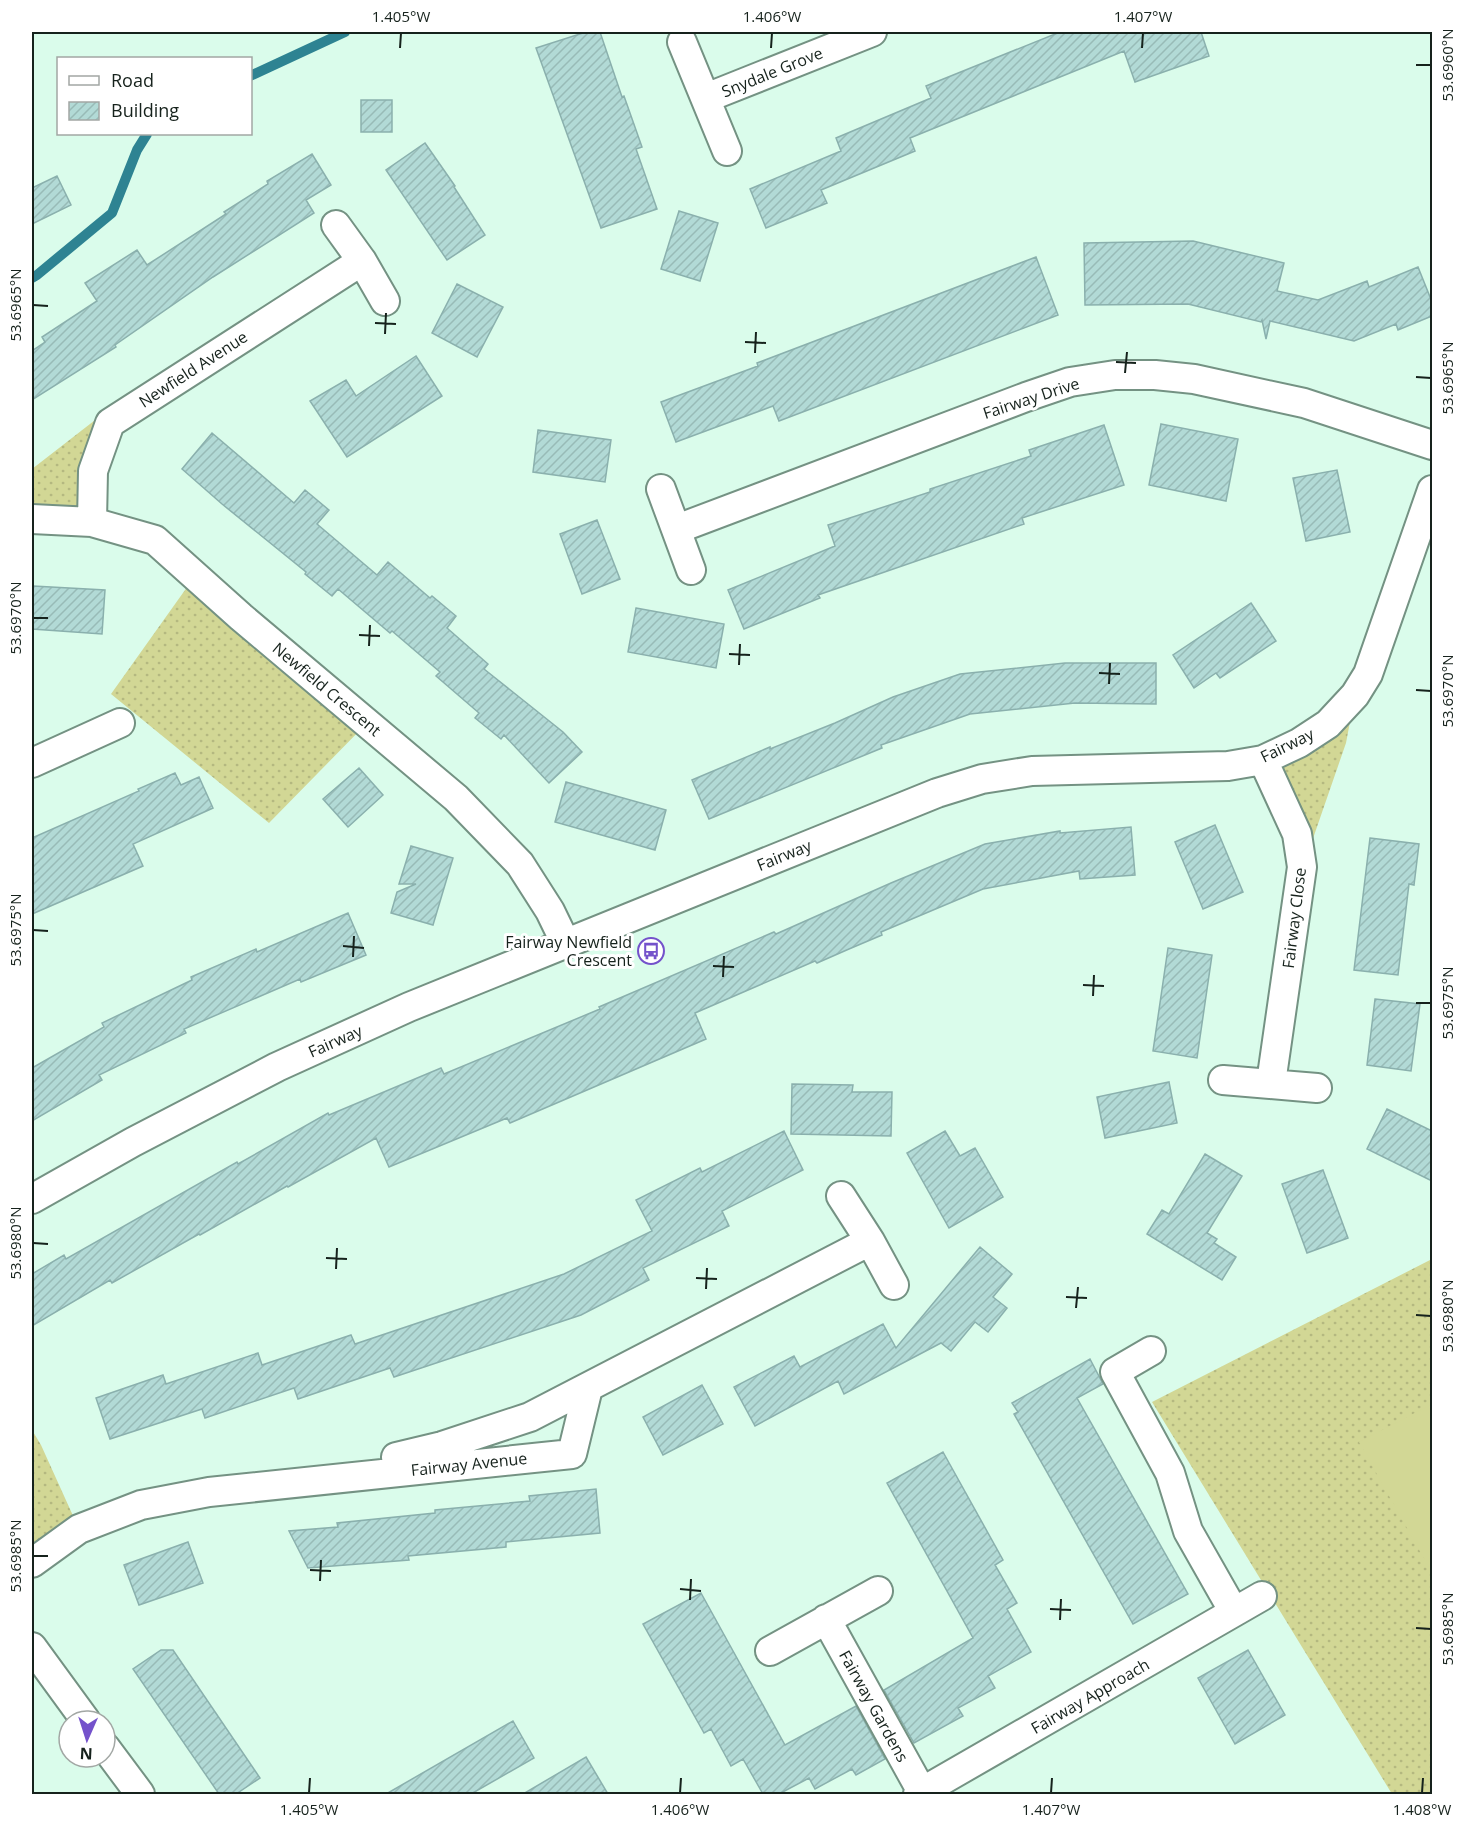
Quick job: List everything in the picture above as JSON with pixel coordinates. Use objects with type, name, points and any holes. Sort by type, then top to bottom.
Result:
[{"type":"street","name":"Snydale Grove","points":[[706,98],[872,32]]},
{"type":"street","name":"Snydale Grove","points":[[682,42],[727,151]]},
{"type":"street","points":[[336,225],[362,261],[385,301]]},
{"type":"street","name":"Newfield Avenue","points":[[92,522],[93,471],[110,423],[362,261]]},
{"type":"street","name":"Fairway Drive","points":[[677,529],[1026,397],[1070,382],[1114,375],[1155,375],[1194,380],[1304,403],[1432,445]]},
{"type":"street","points":[[661,489],[691,570]]},
{"type":"street","name":"Fairway","points":[[32,1199],[133,1142],[278,1067],[409,1007],[937,793],[982,779],[1032,771],[1228,766],[1263,760],[1299,743],[1328,724],[1355,695],[1368,674],[1432,490]]},
{"type":"street","name":"Newfield Crescent","points":[[32,519],[92,522],[155,540],[241,617],[456,798],[520,864],[550,911],[566,944]]},
{"type":"street","points":[[32,763],[120,723]]},
{"type":"street","name":"Fairway Close","points":[[1263,760],[1297,834],[1302,867],[1271,1083]]},
{"type":"street","points":[[1223,1080],[1317,1088]]},
{"type":"street","points":[[841,1196],[870,1241],[894,1286]]},
{"type":"street","name":"Fairway Avenue","points":[[298,1482],[442,1446],[530,1417],[870,1241]]},
{"type":"street","points":[[1151,1351],[1115,1372],[1170,1473],[1188,1531],[1234,1612]]},
{"type":"street","name":"Fairway Avenue","points":[[32,1563],[79,1529],[141,1506],[209,1492],[572,1454],[588,1388]]},
{"type":"street","points":[[770,1651],[878,1591]]},
{"type":"street","name":"Fairway Approach","points":[[920,1793],[1262,1596]]},
{"type":"street","name":"Fairway Gardens","points":[[826,1619],[920,1793]]},
{"type":"street","points":[[32,1647],[77,1709]]},
{"type":"street","points":[[117,1763],[140,1794]]},
{"type":"green space","points":[[99,417],[92,522],[32,519],[32,469]]},
{"type":"green space","points":[[195,576],[367,723],[269,823],[111,694]]},
{"type":"green space","points":[[1355,695],[1346,743],[1309,850],[1263,760]]},
{"type":"green space","points":[[1432,1259],[1432,1794],[1392,1794],[1152,1402]]},
{"type":"green space","points":[[1432,1404],[1432,1573],[1359,1442]]},
{"type":"green space","points":[[32,1430],[79,1529],[32,1563]]},
{"type":"building","points":[[586,32],[600,32],[642,147],[636,149],[657,209],[601,228],[536,48]]},
{"type":"building","points":[[1060,32],[1201,32],[1209,56],[1135,82],[1124,51],[910,138],[915,151],[821,190],[827,203],[766,228],[750,189],[841,151],[836,138],[931,98],[926,86]]},
{"type":"building","points":[[361,100],[392,100],[392,132],[361,132]]},
{"type":"building","points":[[425,143],[485,235],[447,260],[386,170]]},
{"type":"building","points":[[312,154],[331,185],[306,200],[314,213],[213,277],[115,345],[116,347],[32,400],[32,351],[45,342],[42,337],[97,301],[85,283],[137,250],[147,265],[226,214],[224,212],[268,184],[267,181]]},
{"type":"building","points":[[57,176],[71,205],[32,224],[32,188]]},
{"type":"building","points":[[679,211],[718,223],[700,281],[661,269]]},
{"type":"building","points":[[1193,241],[1284,263],[1277,291],[1318,300],[1367,281],[1369,287],[1418,267],[1432,302],[1432,316],[1398,330],[1396,324],[1354,341],[1270,321],[1266,339],[1262,320],[1261,322],[1188,304],[1085,305],[1084,243]]},
{"type":"building","points":[[1036,257],[1058,315],[779,421],[773,406],[676,442],[661,402]]},
{"type":"building","points":[[457,284],[503,307],[477,357],[432,333]]},
{"type":"building","points":[[416,356],[442,396],[347,457],[310,401],[346,380],[356,396]]},
{"type":"building","points":[[1161,424],[1238,439],[1226,501],[1149,485]]},
{"type":"building","points":[[1104,425],[1124,485],[1022,518],[1024,524],[818,595],[820,598],[744,629],[728,590],[835,546],[828,525],[1031,456],[1029,450]]},
{"type":"building","points":[[538,430],[611,440],[605,482],[533,472]]},
{"type":"building","points":[[212,433],[294,503],[305,490],[329,510],[317,524],[377,575],[388,562],[430,598],[432,596],[456,616],[447,628],[488,664],[484,669],[563,732],[582,752],[549,783],[504,735],[501,739],[475,718],[479,713],[436,676],[440,672],[392,631],[390,633],[338,589],[332,596],[222,504],[182,469]]},
{"type":"building","points":[[1337,470],[1350,532],[1306,541],[1293,478]]},
{"type":"building","points":[[597,520],[620,579],[582,594],[560,534]]},
{"type":"building","points":[[33,586],[105,590],[102,634],[32,629]]},
{"type":"building","points":[[1251,603],[1276,641],[1220,678],[1216,673],[1194,688],[1173,655]]},
{"type":"building","points":[[636,608],[724,624],[716,668],[628,652]]},
{"type":"building","points":[[1065,663],[1156,663],[1156,704],[1075,703],[970,714],[881,745],[882,748],[709,819],[692,780],[835,723],[893,697],[960,674]]},
{"type":"building","points":[[359,768],[383,795],[348,827],[323,799]]},
{"type":"building","points":[[175,773],[181,785],[199,777],[213,808],[133,844],[143,866],[32,914],[32,838]]},
{"type":"building","points":[[566,782],[666,810],[655,850],[555,822]]},
{"type":"building","points":[[1215,825],[1243,892],[1203,909],[1175,842]]},
{"type":"building","points":[[1131,827],[1135,875],[1080,879],[1079,871],[983,889],[881,932],[882,935],[817,963],[815,961],[695,1013],[706,1039],[510,1123],[507,1118],[389,1167],[376,1138],[112,1283],[110,1280],[32,1326],[32,1274],[64,1255],[66,1259],[328,1113],[329,1115],[441,1068],[444,1074],[985,844],[1060,831],[1060,833]]},
{"type":"building","points":[[1370,838],[1419,844],[1414,885],[1409,884],[1398,975],[1354,970]]},
{"type":"building","points":[[411,846],[453,858],[433,925],[391,913],[397,892],[416,884],[399,884]]},
{"type":"building","points":[[348,913],[366,955],[301,982],[300,979],[184,1029],[186,1033],[99,1075],[102,1080],[32,1121],[32,1068],[104,1027],[102,1023],[192,980],[191,977]]},
{"type":"building","points":[[1168,948],[1212,955],[1197,1058],[1153,1051]]},
{"type":"building","points":[[1375,999],[1420,1004],[1411,1071],[1367,1065]]},
{"type":"building","points":[[1169,1082],[1177,1123],[1105,1138],[1097,1097]]},
{"type":"building","points":[[792,1084],[853,1085],[852,1092],[892,1092],[891,1136],[791,1134]]},
{"type":"building","points":[[1387,1109],[1432,1131],[1432,1181],[1367,1149]]},
{"type":"building","points":[[784,1131],[803,1170],[722,1211],[729,1226],[643,1268],[649,1280],[581,1315],[394,1377],[390,1368],[298,1399],[294,1388],[205,1418],[202,1409],[110,1439],[96,1398],[163,1375],[166,1384],[258,1353],[262,1365],[351,1335],[355,1344],[564,1274],[652,1231],[636,1200],[700,1168],[702,1172]]},
{"type":"building","points":[[945,1131],[960,1156],[975,1148],[1003,1197],[949,1228],[907,1153]]},
{"type":"building","points":[[1205,1154],[1242,1176],[1207,1233],[1217,1239],[1214,1243],[1236,1257],[1222,1280],[1147,1234],[1162,1210],[1169,1214]]},
{"type":"building","points":[[1323,1170],[1348,1238],[1307,1253],[1282,1184]]},
{"type":"building","points":[[980,1247],[1012,1274],[993,1297],[1007,1308],[988,1332],[975,1322],[951,1351],[941,1343],[844,1394],[838,1381],[755,1426],[734,1387],[794,1356],[800,1367],[883,1324],[896,1348]]},
{"type":"building","points":[[1090,1359],[1103,1384],[1077,1398],[1188,1594],[1133,1624],[1014,1414],[1018,1412],[1012,1403]]},
{"type":"building","points":[[702,1385],[723,1424],[663,1455],[643,1417]]},
{"type":"building","points":[[943,1452],[1003,1560],[995,1565],[1017,1603],[1007,1609],[1031,1652],[988,1676],[995,1688],[958,1708],[963,1716],[914,1743],[884,1690],[973,1638],[887,1483]]},
{"type":"building","points":[[596,1489],[600,1533],[506,1542],[506,1547],[408,1556],[409,1560],[308,1568],[289,1531],[338,1527],[337,1523],[435,1513],[435,1510],[530,1501],[529,1496]]},
{"type":"building","points":[[188,1542],[203,1583],[139,1605],[124,1565]]},
{"type":"building","points":[[701,1593],[785,1745],[856,1706],[885,1759],[856,1775],[852,1769],[815,1789],[809,1778],[779,1794],[763,1794],[743,1759],[731,1766],[711,1729],[704,1733],[643,1624]]},
{"type":"building","points":[[161,1650],[173,1650],[260,1778],[236,1794],[219,1794],[133,1669]]},
{"type":"building","points":[[1248,1650],[1285,1715],[1235,1744],[1198,1678]]},
{"type":"building","points":[[513,1721],[534,1758],[471,1794],[386,1794]]},
{"type":"building","points":[[586,1757],[608,1794],[523,1794]]},
{"type":"waterway","points":[[252,75],[345,32]]},
{"type":"waterway","points":[[32,278],[112,213],[137,150],[146,135]]},
{"type":"place","name":"Fairway Newfield Crescent","points":[[651,951]]}]
